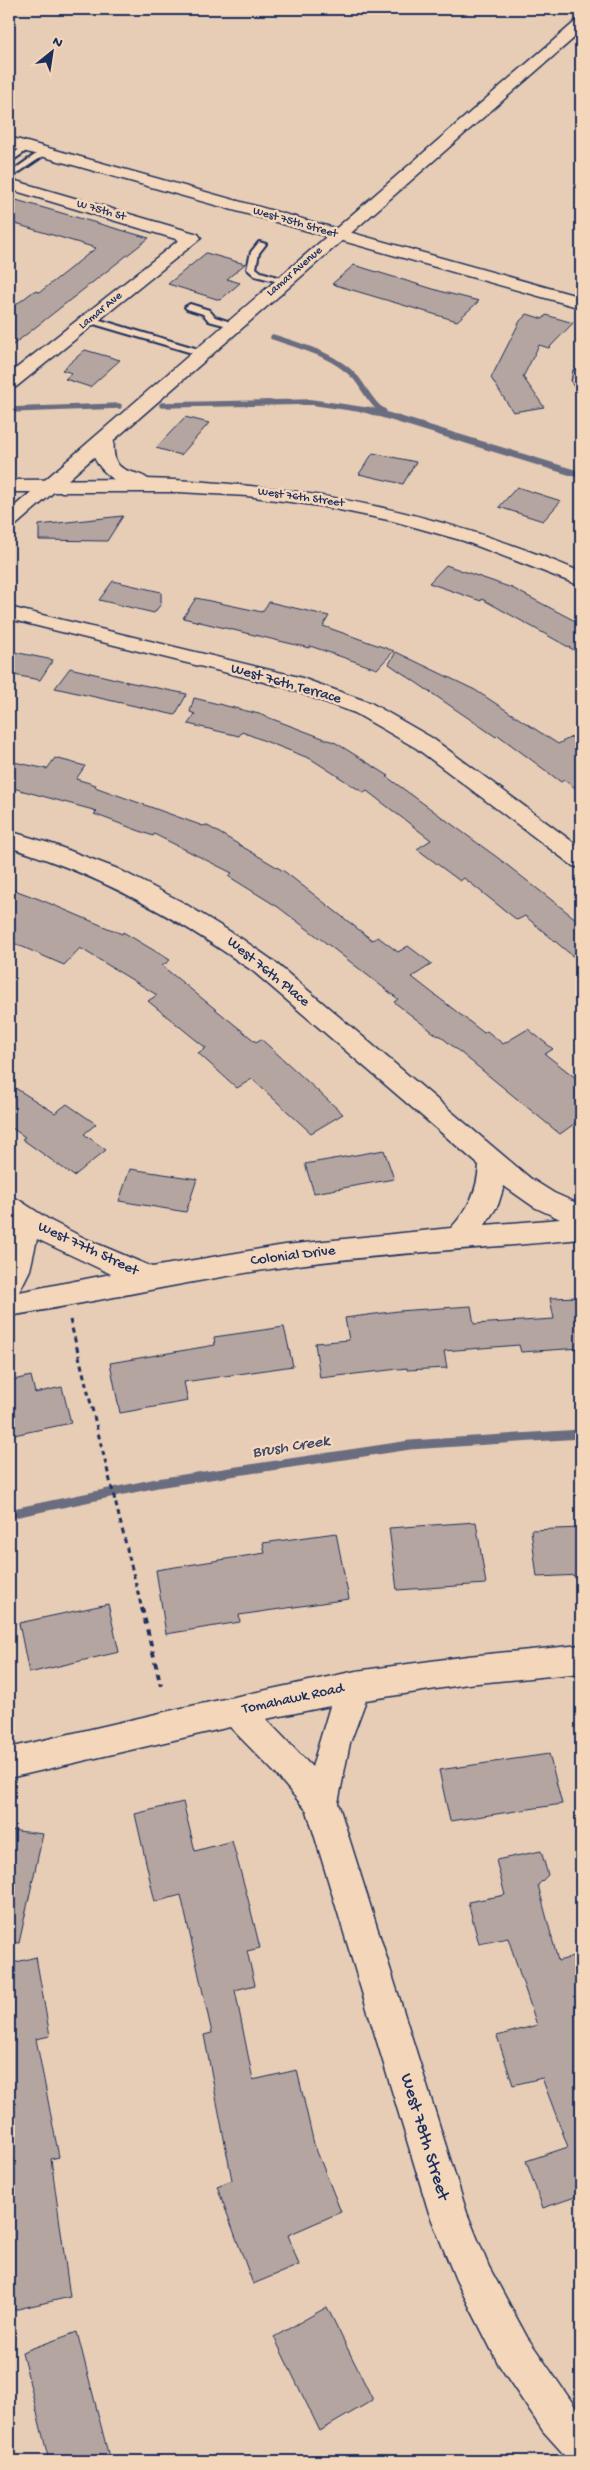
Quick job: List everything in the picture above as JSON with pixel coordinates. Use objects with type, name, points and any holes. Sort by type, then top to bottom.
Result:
[{"type":"street","name":"Lamar Avenue","points":[[9,520],[581,24]]},
{"type":"street","name":"West 75th Street","points":[[9,142],[581,303]]},
{"type":"street","name":"W 75th St","points":[[9,184],[192,238]]},
{"type":"street","name":"Lamar Ave","points":[[9,382],[192,238]]},
{"type":"street","points":[[581,374],[581,381]]},
{"type":"street","points":[[104,437],[104,458],[109,466],[119,474],[144,485]]},
{"type":"street","name":"West 76th Street","points":[[9,486],[144,485],[280,494],[358,506],[431,523],[473,536],[536,559],[581,580]]},
{"type":"street","name":"West 76th Terrace","points":[[9,613],[291,682],[363,708],[424,743],[581,860]]},
{"type":"street","name":"West 76th Place","points":[[9,838],[89,865],[165,901],[220,934],[263,966],[520,1185],[544,1200],[581,1217]]},
{"type":"street","points":[[458,1238],[482,1212],[492,1182],[492,1163]]},
{"type":"street","name":"West 77th Street","points":[[9,1284],[16,1270],[18,1214],[112,1264],[149,1277]]},
{"type":"street","name":"Colonial Drive","points":[[9,1306],[149,1277],[253,1260],[368,1246],[581,1228]]},
{"type":"street","name":"Tomahawk Road","points":[[9,1763],[236,1711],[356,1686],[524,1664],[581,1659]]},
{"type":"street","name":"West 78th Street","points":[[321,1803],[335,1732],[356,1686]]},
{"type":"street","name":"West 78th Street","points":[[236,1711],[287,1762],[321,1803],[448,2213],[475,2280],[513,2351],[557,2417],[581,2446]]},
{"type":"lane","points":[[9,161],[28,147]]},
{"type":"lane","points":[[9,177],[45,152]]},
{"type":"lane","points":[[262,244],[255,252],[251,270],[284,282]]},
{"type":"lane","points":[[190,307],[206,312],[212,319],[235,325]]},
{"type":"lane","points":[[90,320],[202,353]]},
{"type":"path","points":[[68,1313],[161,1686]]},
{"type":"building","points":[[9,198],[149,238],[9,348],[9,310],[34,291],[40,292],[96,248],[9,222]]},
{"type":"building","points":[[206,253],[245,264],[227,279],[240,283],[220,300],[168,284]]},
{"type":"building","points":[[354,265],[479,301],[457,321],[332,284]]},
{"type":"building","points":[[527,314],[543,319],[546,315],[573,323],[549,348],[539,345],[523,377],[544,407],[513,412],[491,378],[520,321]]},
{"type":"building","points":[[85,350],[120,360],[90,387],[65,379],[72,373],[62,370]]},
{"type":"building","points":[[185,417],[209,423],[181,455],[156,448]]},
{"type":"building","points":[[373,453],[416,462],[403,484],[359,474]]},
{"type":"building","points":[[517,487],[561,501],[543,521],[499,507]]},
{"type":"building","points":[[123,516],[107,541],[39,540],[39,525]]},
{"type":"building","points":[[446,565],[512,588],[581,624],[581,654],[482,599],[481,601],[429,583]]},
{"type":"building","points":[[113,581],[161,592],[161,604],[154,613],[99,600]]},
{"type":"building","points":[[196,598],[262,612],[269,602],[329,616],[323,626],[394,651],[377,669],[310,646],[309,648],[183,618]]},
{"type":"building","points":[[9,651],[53,660],[40,680],[9,674]]},
{"type":"building","points":[[396,652],[475,690],[558,744],[581,732],[581,792],[564,780],[561,782],[498,735],[496,737],[389,664]]},
{"type":"building","points":[[70,668],[187,694],[175,715],[55,688]]},
{"type":"building","points":[[194,698],[259,714],[336,743],[389,776],[387,777],[498,858],[581,923],[581,963],[525,916],[517,920],[464,878],[460,881],[417,849],[431,840],[367,791],[364,793],[311,759],[242,732],[239,736],[188,724],[195,714],[190,712]]},
{"type":"building","points":[[55,758],[85,766],[76,779],[203,826],[206,825],[285,872],[372,940],[378,937],[398,952],[408,946],[432,964],[412,977],[484,1033],[487,1031],[503,1044],[528,1029],[553,1049],[545,1054],[581,1082],[581,1119],[560,1134],[439,1035],[394,1002],[398,999],[330,946],[278,907],[228,876],[232,873],[154,834],[153,836],[94,814],[97,811],[9,787],[9,761],[47,769]]},
{"type":"building","points":[[9,888],[122,934],[123,932],[170,960],[162,966],[256,1042],[261,1039],[343,1114],[311,1133],[252,1079],[237,1088],[198,1053],[206,1048],[148,1001],[157,995],[80,948],[64,965],[9,941]]},
{"type":"building","points":[[9,1084],[55,1113],[67,1104],[96,1124],[84,1134],[106,1150],[74,1176],[22,1139],[25,1137],[9,1126]]},
{"type":"building","points":[[384,1150],[394,1179],[314,1193],[305,1164]]},
{"type":"building","points":[[130,1169],[197,1179],[186,1212],[119,1201]]},
{"type":"building","points":[[581,1297],[581,1348],[521,1352],[519,1345],[444,1351],[447,1368],[407,1370],[407,1368],[320,1378],[315,1343],[349,1340],[345,1318],[398,1311],[471,1306],[474,1324],[554,1319],[550,1298]]},
{"type":"building","points":[[284,1327],[293,1366],[184,1382],[188,1401],[120,1413],[110,1363],[215,1345],[214,1337]]},
{"type":"building","points":[[31,1376],[35,1393],[62,1387],[71,1423],[9,1436],[9,1381]]},
{"type":"building","points":[[476,1522],[486,1584],[397,1590],[389,1528]]},
{"type":"building","points":[[581,1528],[581,1575],[537,1577],[531,1530]]},
{"type":"building","points":[[336,1533],[349,1599],[239,1615],[240,1622],[166,1634],[156,1570],[265,1553],[263,1543]]},
{"type":"building","points":[[108,1604],[119,1652],[29,1673],[19,1623]]},
{"type":"building","points":[[549,1754],[562,1804],[450,1821],[439,1770]]},
{"type":"building","points":[[183,1802],[195,1851],[232,1841],[248,1899],[260,1948],[247,1951],[255,1985],[235,1990],[253,2080],[297,2070],[314,2144],[341,2212],[288,2235],[299,2265],[253,2284],[217,2186],[232,2180],[204,2035],[212,2033],[181,1895],[155,1902],[135,1814]]},
{"type":"building","points":[[9,1830],[43,1834],[19,1943],[9,1942]]},
{"type":"building","points":[[541,1851],[548,1875],[538,1885],[558,1961],[577,1956],[581,1969],[581,2195],[543,2208],[526,2161],[568,2147],[542,2078],[513,2085],[497,2036],[537,2025],[508,1938],[479,1944],[468,1902],[505,1895],[496,1860]]},
{"type":"building","points":[[36,1957],[50,2036],[36,2039],[59,2157],[51,2159],[70,2297],[9,2311],[9,1964]]},
{"type":"building","points":[[327,2307],[373,2400],[320,2431],[274,2337]]},
{"type":"building","points":[[77,2332],[110,2461],[49,2461],[22,2352]]},
{"type":"waterway","points":[[273,337],[317,352],[338,363],[356,378],[371,400],[382,411]]},
{"type":"waterway","points":[[162,405],[311,402],[371,411]]},
{"type":"waterway","points":[[13,410],[9,410],[119,406]]},
{"type":"waterway","points":[[371,411],[581,475]]},
{"type":"waterway","name":"Brush Creek","points":[[9,1514],[157,1483],[410,1445],[581,1434]]}]
